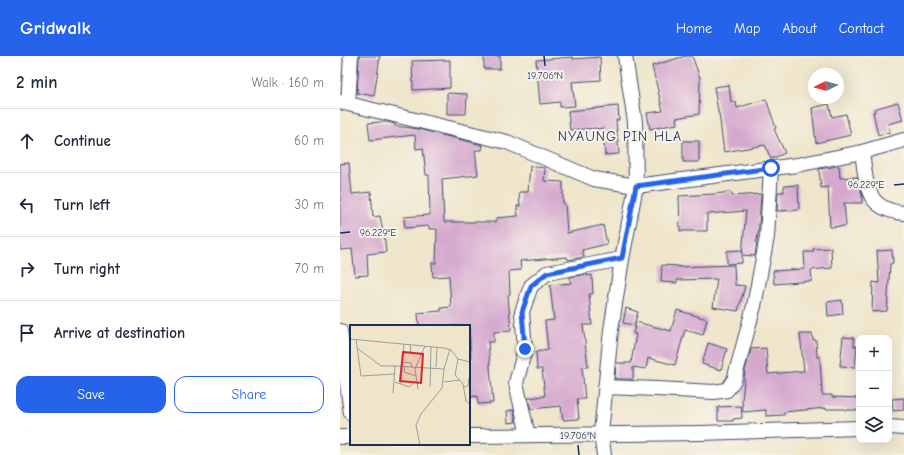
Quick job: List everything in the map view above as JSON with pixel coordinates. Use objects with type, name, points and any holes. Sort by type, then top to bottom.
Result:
[{"type":"street","points":[[351,56],[344,103],[507,142],[594,179],[636,186],[798,165],[862,152],[904,140]]},
{"type":"street","points":[[604,455],[601,434],[611,330],[622,258],[636,186],[635,122],[625,56]]},
{"type":"street","points":[[862,152],[868,190],[873,201],[884,208],[904,213]]},
{"type":"street","points":[[605,387],[714,392],[726,390],[734,380],[754,306],[767,237],[771,168]]},
{"type":"street","points":[[528,435],[516,383],[525,349],[522,312],[531,286],[547,273],[622,258]]},
{"type":"street","points":[[340,332],[350,406]]},
{"type":"street","points":[[892,427],[904,428]]},
{"type":"street","points":[[470,436],[701,433],[856,428]]},
{"type":"building","points":[[359,56],[380,56],[374,96],[357,93]]},
{"type":"building","points":[[484,56],[500,56],[500,69],[484,69]]},
{"type":"building","points":[[685,56],[692,56],[700,78],[699,114],[676,118],[677,124],[650,129],[647,113],[663,111],[652,66]]},
{"type":"building","points":[[573,57],[573,59],[600,57],[601,80],[572,82],[575,106],[560,107],[560,102],[540,104],[536,60]]},
{"type":"building","points":[[450,60],[450,88],[413,90],[412,61]]},
{"type":"building","points":[[729,85],[731,102],[736,102],[737,108],[766,99],[776,128],[774,129],[785,153],[771,159],[765,145],[724,152],[714,87]]},
{"type":"building","points":[[447,93],[467,94],[466,114],[447,114]]},
{"type":"building","points":[[898,102],[903,120],[888,124],[890,132],[878,135],[873,112],[875,112],[874,109]]},
{"type":"building","points":[[829,104],[832,117],[846,114],[851,135],[816,143],[812,108]]},
{"type":"building","points":[[618,106],[619,120],[616,120],[619,154],[605,155],[603,128],[570,130],[568,111]]},
{"type":"building","points":[[387,122],[395,124],[395,126],[418,129],[483,145],[482,150],[475,150],[478,175],[442,179],[444,222],[496,222],[496,218],[518,216],[517,206],[520,206],[519,192],[528,192],[530,166],[545,168],[544,181],[563,182],[563,204],[565,204],[567,233],[603,225],[607,244],[582,250],[584,257],[568,260],[567,257],[520,261],[521,270],[509,271],[510,294],[508,295],[511,331],[494,332],[494,342],[488,342],[493,403],[478,404],[477,396],[470,397],[470,325],[419,325],[418,313],[441,311],[441,308],[451,307],[449,276],[433,277],[432,263],[436,263],[437,229],[429,229],[429,226],[405,228],[404,217],[430,215],[429,175],[426,175],[423,148],[416,149],[415,135],[370,140],[368,123]]},
{"type":"building","points":[[683,141],[699,141],[699,162],[683,162]]},
{"type":"building","points":[[349,163],[352,194],[371,192],[373,217],[380,216],[384,232],[386,252],[367,254],[368,275],[355,276],[352,249],[340,250],[340,164]]},
{"type":"building","points":[[839,166],[840,178],[857,177],[862,195],[862,203],[844,203],[846,226],[830,227],[828,187],[821,188],[819,169]]},
{"type":"building","points":[[798,185],[799,210],[777,211],[778,192],[784,192],[784,186]]},
{"type":"building","points":[[731,192],[732,196],[761,194],[755,256],[742,255],[742,263],[727,264],[727,251],[742,250],[742,254],[746,211],[707,214],[707,231],[680,231],[679,196]]},
{"type":"building","points":[[831,248],[832,268],[811,270],[812,281],[774,284],[773,271],[805,269],[804,252],[813,252],[813,249]]},
{"type":"building","points":[[892,250],[893,263],[890,264],[887,311],[872,312],[873,282],[879,283],[877,251]]},
{"type":"building","points":[[662,265],[678,267],[734,265],[735,285],[745,286],[738,311],[713,307],[717,279],[677,280],[677,283],[661,282]]},
{"type":"building","points":[[587,274],[587,276],[592,275],[593,294],[589,294],[592,325],[583,325],[588,367],[582,367],[585,399],[577,399],[579,419],[563,420],[561,406],[531,409],[528,398],[545,396],[542,369],[537,369],[536,352],[548,350],[545,321],[554,320],[550,285],[571,283],[570,277]]},
{"type":"building","points":[[842,300],[843,314],[828,316],[827,302]]},
{"type":"building","points":[[626,308],[638,312],[634,325],[623,323]]},
{"type":"building","points":[[677,310],[707,319],[703,335],[685,330],[675,365],[648,358],[646,369],[633,367],[633,379],[615,379],[616,363],[631,363],[636,334],[633,334],[636,322],[671,331]]},
{"type":"building","points":[[800,334],[812,334],[813,340],[816,340],[817,357],[820,357],[822,395],[856,398],[856,410],[825,409],[826,408],[784,412],[784,415],[766,416],[766,410],[743,412],[742,400],[745,371],[751,349],[766,348],[768,374],[804,371]]},
{"type":"building","points":[[843,337],[854,338],[854,346],[856,346],[855,367],[840,366]]},
{"type":"building","points":[[708,343],[727,349],[721,370],[702,364]]},
{"type":"building","points":[[904,398],[904,410],[893,411],[892,399]]},
{"type":"building","points":[[741,406],[742,418],[733,419],[733,421],[718,421],[718,407]]},
{"type":"building","points":[[514,410],[516,422],[508,423],[507,411]]},
{"type":"district","name":"NYAUNG PIN HLA","points":[[620,136]]},
{"type":"route","points":[[525,349],[522,312],[531,286],[547,273],[622,258],[636,186],[771,168]]}]
